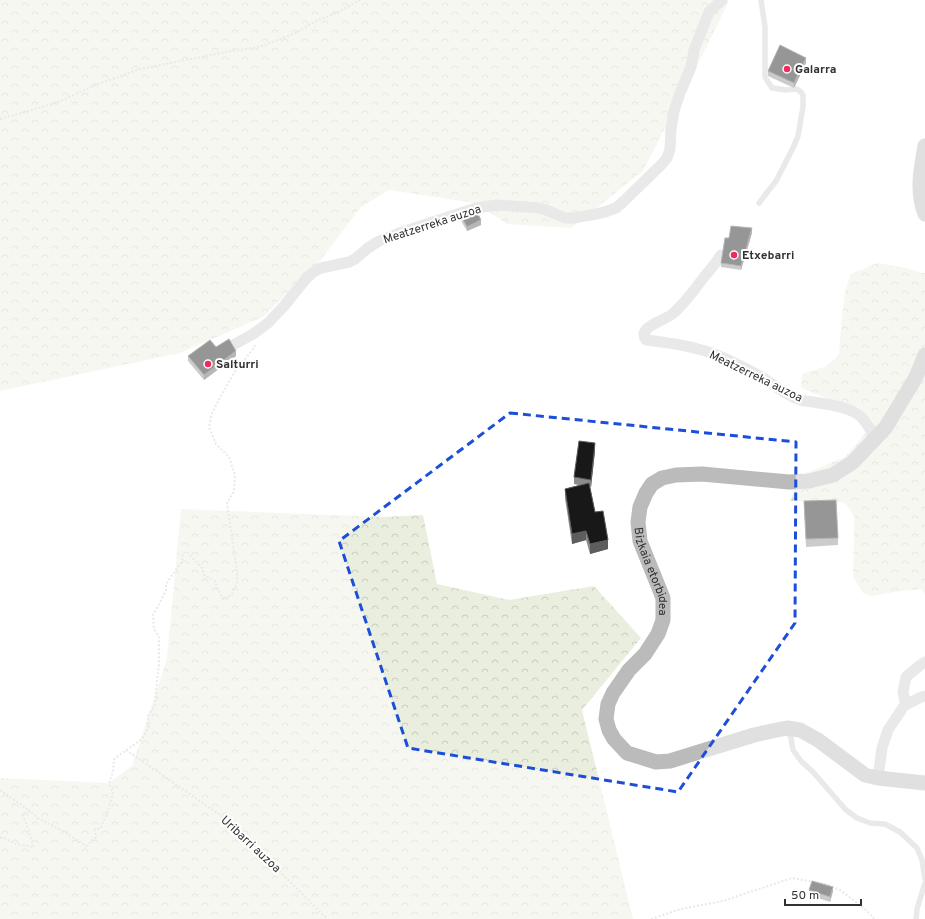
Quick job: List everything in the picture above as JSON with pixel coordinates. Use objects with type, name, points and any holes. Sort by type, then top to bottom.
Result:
[{"type":"street","name":"Meatzerreka auzoa","points":[[233,345],[261,329],[278,313],[300,285],[312,273],[321,268],[349,262],[379,241],[405,231],[470,210],[497,205],[538,208],[565,218],[591,215],[616,208],[667,158],[670,149],[674,111],[691,67],[694,50],[709,12],[722,0]]},
{"type":"street","points":[[925,146],[920,174],[920,194],[925,214]]},
{"type":"street","name":"Meatzerreka auzoa","points":[[721,255],[695,290],[682,304],[667,318],[647,328],[644,333],[646,340],[703,350],[746,368],[795,398],[836,406],[852,411],[862,417],[866,422],[873,435],[873,440]]},
{"type":"street","name":"Bizkaia etorbidea","points":[[925,355],[916,377],[886,427],[853,462],[833,475],[809,481],[789,482],[702,474],[676,475],[662,478],[652,484],[640,507],[638,522],[640,541],[663,598],[663,620],[658,634],[645,654],[629,670],[613,693],[608,704],[606,718],[609,730],[614,739],[627,752],[656,762],[670,761],[690,756],[754,735],[787,728],[800,730],[818,740],[865,775],[878,778],[925,783]]},
{"type":"street","points":[[906,705],[902,692],[906,677],[925,662]]},
{"type":"street","points":[[878,778],[882,748],[888,730],[904,706],[920,697],[925,696]]},
{"type":"lane","points":[[759,203],[776,181],[793,148],[798,136],[803,106],[803,96],[801,92],[796,89],[786,90],[772,88],[765,77],[765,27],[761,0]]},
{"type":"lane","points":[[787,728],[793,750],[801,761],[813,772],[846,810],[857,818],[870,823],[885,824],[900,832],[917,848],[922,860],[925,879]]},
{"type":"lane","points":[[916,919],[917,909],[925,883]]},
{"type":"path","points":[[0,119],[56,103],[95,85],[140,69],[259,47],[296,32],[360,0]]},
{"type":"path","points":[[0,790],[38,818],[86,846],[96,837],[95,829],[100,828],[108,811],[113,793],[109,783],[113,772],[114,759],[142,739],[149,727],[148,716],[155,705],[159,665],[158,637],[154,628],[153,615],[166,591],[166,584],[182,562],[183,553],[187,552],[202,568],[204,575],[215,581],[224,600],[232,594],[237,583],[237,569],[227,503],[234,491],[235,475],[229,457],[216,444],[209,427],[212,414],[221,396],[234,374],[254,348],[261,329]]},
{"type":"path","name":"Uribarri auzoa","points":[[126,750],[233,824],[328,919]]},
{"type":"path","points":[[0,838],[4,838],[16,844],[34,847],[23,814],[30,811]]},
{"type":"path","points":[[651,919],[681,909],[723,901],[792,878],[826,884],[840,890],[865,909],[874,919]]},
{"type":"highlighted area","points":[[510,413],[796,442],[795,623],[678,792],[408,748],[339,541]]},
{"type":"green space","points":[[0,0],[729,0],[643,171],[571,228],[507,224],[475,203],[389,190],[361,207],[320,261],[263,317],[180,353],[0,391]]},
{"type":"green space","points":[[877,263],[925,273],[925,595],[921,589],[871,596],[863,593],[853,577],[854,516],[846,504],[840,502],[790,501],[802,475],[845,457],[870,428],[860,408],[823,397],[801,388],[802,374],[827,366],[839,355],[845,291],[851,274]]},
{"type":"green space","points":[[181,509],[384,517],[423,515],[437,584],[509,600],[594,586],[641,638],[582,710],[633,919],[0,919],[0,778],[109,783],[132,766],[167,659]]},
{"type":"building","name":"Galarra","points":[[780,45],[806,58],[794,83],[768,71]]},
{"type":"building","points":[[475,208],[481,220],[467,227],[460,214]]},
{"type":"building","name":"Etxebarri","points":[[731,226],[752,228],[741,266],[721,263],[725,238],[729,238]]},
{"type":"building","name":"Salturri","points":[[229,339],[236,351],[204,375],[188,356],[210,340],[216,347]]},
{"type":"building","points":[[579,441],[595,443],[591,480],[574,477]]},
{"type":"building","points":[[589,483],[595,512],[603,511],[608,540],[590,544],[586,531],[572,534],[565,489]]},
{"type":"building","points":[[836,500],[838,538],[806,539],[804,501]]},
{"type":"building","points":[[812,881],[833,887],[830,897],[809,890]]},
{"type":"place","name":"Galarra","points":[[787,69]]},
{"type":"place","name":"Etxebarri","points":[[734,255]]},
{"type":"place","name":"Salturri","points":[[208,364]]}]
